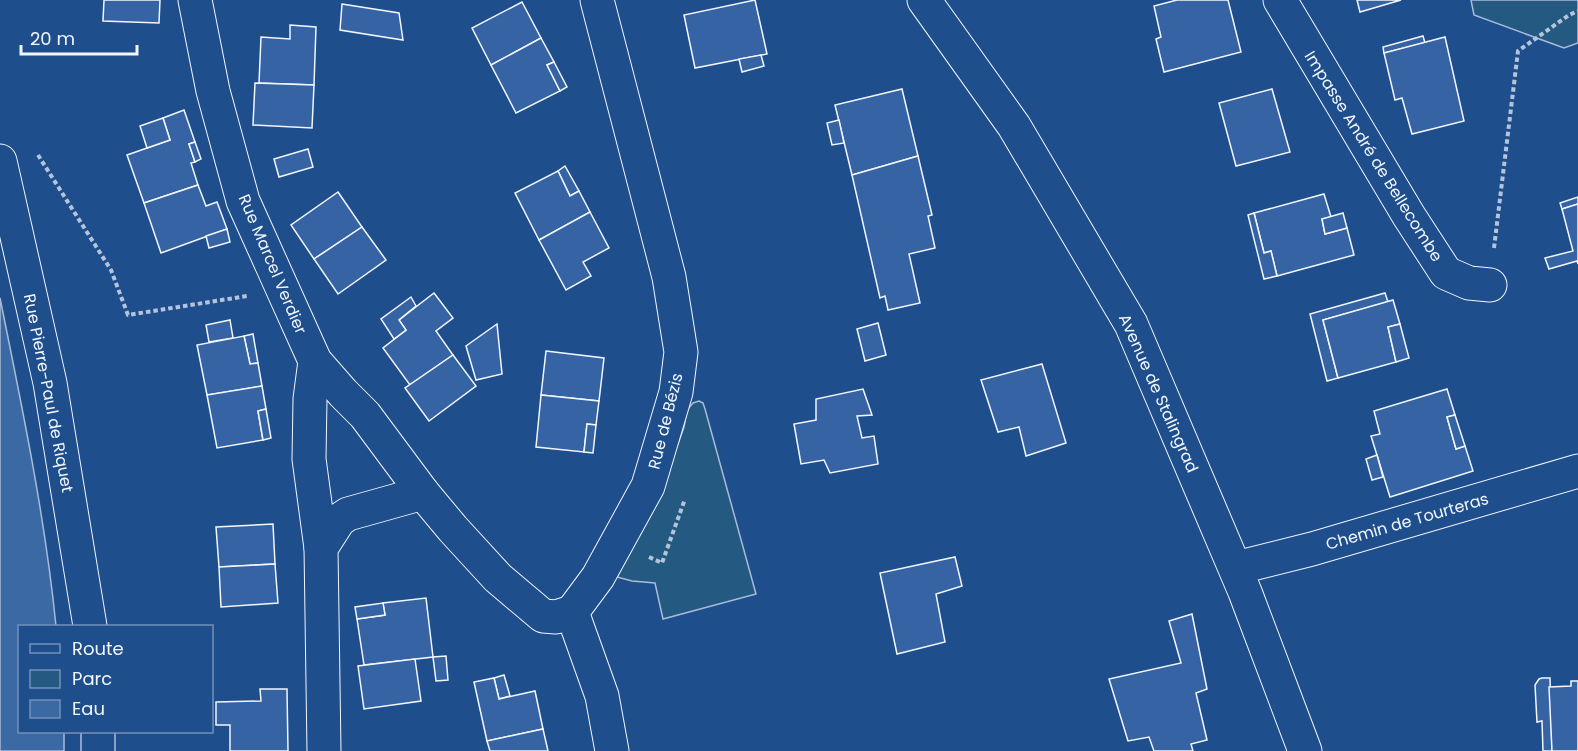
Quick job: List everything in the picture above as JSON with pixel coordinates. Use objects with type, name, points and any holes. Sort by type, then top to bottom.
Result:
[{"type":"street","name":"Rue Marcel Verdier","points":[[195,0],[213,91],[243,201],[315,361],[365,415],[423,493],[498,578],[543,616],[556,617],[572,612]]},
{"type":"street","name":"Rue de Bézis","points":[[572,612],[598,577],[648,486],[676,392],[681,352],[669,277],[597,0]]},
{"type":"street","name":"Avenue de Stalingrad","points":[[924,0],[1014,126],[1131,324],[1236,568],[1305,751]]},
{"type":"street","name":"Impasse André de Bellecombe","points":[[1280,0],[1409,216],[1446,273],[1469,283],[1490,285]]},
{"type":"street","name":"Rue Pierre-Paul de Riquet","points":[[0,161],[50,383],[90,625]]},
{"type":"street","points":[[315,361],[310,399],[309,459],[321,548],[324,751]]},
{"type":"street","name":"Chemin de Tourteras","points":[[1236,568],[1312,549],[1578,471]]},
{"type":"street","points":[[321,548],[339,520],[348,514],[423,493]]},
{"type":"street","points":[[572,612],[602,696],[612,751]]},
{"type":"street","points":[[98,733],[98,751]]},
{"type":"path","points":[[1490,285],[1518,51],[1578,11]]},
{"type":"path","points":[[37,152],[111,270],[128,315],[283,290]]},
{"type":"path","points":[[662,563],[687,493]]},
{"type":"green space","points":[[1471,0],[1578,0],[1578,43],[1564,48],[1474,15]]},
{"type":"green space","points":[[699,401],[703,403],[705,409],[756,594],[663,619],[655,583],[617,577],[670,466],[684,427],[687,410],[693,403]]},
{"type":"water","points":[[0,298],[39,503],[56,625],[18,625],[18,733],[64,733],[64,751],[0,751]]},
{"type":"building","points":[[104,0],[160,0],[159,23],[103,21]]},
{"type":"building","points":[[755,0],[767,54],[695,68],[684,15]]},
{"type":"building","points":[[1177,0],[1228,0],[1241,52],[1164,72],[1156,39],[1161,37],[1154,6]]},
{"type":"building","points":[[1357,0],[1401,0],[1360,12]]},
{"type":"building","points":[[522,2],[541,38],[491,65],[472,28]]},
{"type":"building","points":[[342,4],[399,13],[403,40],[340,30]]},
{"type":"building","points":[[290,25],[316,27],[314,85],[259,83],[261,37],[290,39]]},
{"type":"building","points":[[1423,36],[1425,43],[1384,53],[1383,47]]},
{"type":"building","points":[[1445,37],[1464,121],[1412,134],[1402,98],[1395,100],[1384,53]]},
{"type":"building","points":[[541,38],[554,62],[547,65],[560,91],[516,113],[491,65]]},
{"type":"building","points":[[761,55],[764,66],[742,72],[739,59]]},
{"type":"building","points":[[554,62],[567,87],[560,91],[547,65]]},
{"type":"building","points":[[255,83],[314,85],[312,128],[253,125]]},
{"type":"building","points":[[902,89],[918,156],[852,175],[835,105]]},
{"type":"building","points":[[1272,89],[1290,152],[1236,166],[1219,103]]},
{"type":"building","points":[[184,110],[195,142],[189,144],[195,162],[191,163],[198,185],[144,203],[127,155],[170,140],[163,118]]},
{"type":"building","points":[[163,118],[170,140],[147,148],[140,126]]},
{"type":"building","points":[[839,120],[844,143],[832,145],[827,123]]},
{"type":"building","points":[[195,142],[201,159],[195,162],[189,144]]},
{"type":"building","points":[[308,149],[313,167],[279,177],[274,159]]},
{"type":"building","points":[[918,156],[932,215],[928,216],[935,248],[909,254],[920,303],[888,310],[885,296],[880,298],[852,175]]},
{"type":"building","points":[[565,166],[579,191],[570,196],[558,171]]},
{"type":"building","points":[[558,171],[570,196],[579,191],[590,212],[539,240],[515,193]]},
{"type":"building","points":[[198,185],[206,206],[217,202],[227,229],[161,253],[144,203]]},
{"type":"building","points":[[338,192],[362,227],[314,259],[291,225]]},
{"type":"building","points":[[1324,194],[1331,217],[1322,219],[1325,234],[1347,228],[1354,255],[1277,276],[1271,251],[1264,253],[1254,213]]},
{"type":"building","points":[[1578,197],[1578,204],[1562,209],[1560,203]]},
{"type":"building","points":[[1578,204],[1578,264],[1577,261],[1549,269],[1545,258],[1573,251],[1562,209]]},
{"type":"building","points":[[590,212],[609,248],[583,262],[591,276],[566,290],[539,240]]},
{"type":"building","points":[[1254,213],[1264,253],[1271,251],[1277,276],[1264,279],[1248,215]]},
{"type":"building","points":[[1343,213],[1347,228],[1325,234],[1322,219]]},
{"type":"building","points":[[362,227],[386,260],[338,294],[314,259]]},
{"type":"building","points":[[227,229],[230,242],[209,248],[206,236]]},
{"type":"building","points":[[434,293],[453,318],[436,331],[453,355],[410,385],[383,348],[406,330],[399,320]]},
{"type":"building","points":[[1385,293],[1388,302],[1323,320],[1338,378],[1327,381],[1310,314]]},
{"type":"building","points":[[411,297],[416,306],[399,320],[406,330],[394,339],[381,319]]},
{"type":"building","points":[[1393,300],[1400,324],[1388,327],[1396,362],[1338,378],[1323,320]]},
{"type":"building","points":[[230,320],[233,338],[209,342],[206,325]]},
{"type":"building","points":[[878,323],[886,355],[865,361],[857,329]]},
{"type":"building","points":[[497,324],[502,374],[476,380],[466,346]]},
{"type":"building","points":[[1400,324],[1409,358],[1396,362],[1388,327]]},
{"type":"building","points":[[253,334],[258,363],[250,364],[244,336]]},
{"type":"building","points":[[244,336],[250,364],[258,363],[262,386],[207,395],[197,345]]},
{"type":"building","points":[[546,351],[604,358],[599,401],[541,395]]},
{"type":"building","points":[[453,355],[476,386],[429,421],[405,388]]},
{"type":"building","points":[[1042,364],[1066,443],[1026,456],[1019,427],[998,432],[981,380]]},
{"type":"building","points":[[262,386],[266,409],[258,411],[263,440],[217,448],[207,395]]},
{"type":"building","points":[[863,389],[872,415],[857,416],[862,438],[874,436],[878,464],[830,473],[824,460],[801,464],[794,424],[816,420],[816,399]]},
{"type":"building","points":[[1447,389],[1455,415],[1447,417],[1456,449],[1465,446],[1473,471],[1390,497],[1371,436],[1380,434],[1374,411]]},
{"type":"building","points":[[541,395],[599,401],[596,425],[587,424],[584,452],[536,447]]},
{"type":"building","points":[[266,409],[271,438],[263,440],[258,411]]},
{"type":"building","points":[[1455,415],[1465,446],[1456,449],[1447,417]]},
{"type":"building","points":[[587,424],[596,425],[593,453],[584,452]]},
{"type":"building","points":[[1377,455],[1383,477],[1372,480],[1366,459]]},
{"type":"building","points":[[273,524],[275,564],[219,567],[216,527]]},
{"type":"building","points":[[955,557],[962,586],[936,594],[945,642],[897,654],[880,573]]},
{"type":"building","points":[[275,564],[278,603],[221,607],[219,567]]},
{"type":"building","points":[[426,598],[433,657],[364,665],[357,619],[385,615],[383,603]]},
{"type":"building","points":[[383,603],[385,615],[357,619],[355,607]]},
{"type":"building","points":[[1192,614],[1207,689],[1196,693],[1207,740],[1191,744],[1193,751],[1154,751],[1149,737],[1128,741],[1109,679],[1181,663],[1169,621]]},
{"type":"building","points":[[446,656],[448,680],[436,681],[433,657]]},
{"type":"building","points":[[415,659],[421,701],[364,709],[358,666]]},
{"type":"building","points":[[504,675],[510,696],[499,699],[494,678]]},
{"type":"building","points":[[494,678],[499,699],[535,691],[543,729],[487,741],[474,682]]},
{"type":"building","points":[[1542,678],[1550,678],[1552,751],[1543,751],[1542,721],[1537,722],[1535,685]]},
{"type":"building","points":[[1571,681],[1578,681],[1578,751],[1552,751],[1549,687],[1571,686]]},
{"type":"building","points":[[260,689],[287,689],[288,751],[230,751],[230,725],[216,725],[216,702],[261,701]]},
{"type":"building","points":[[543,729],[548,751],[490,751],[487,741]]}]
